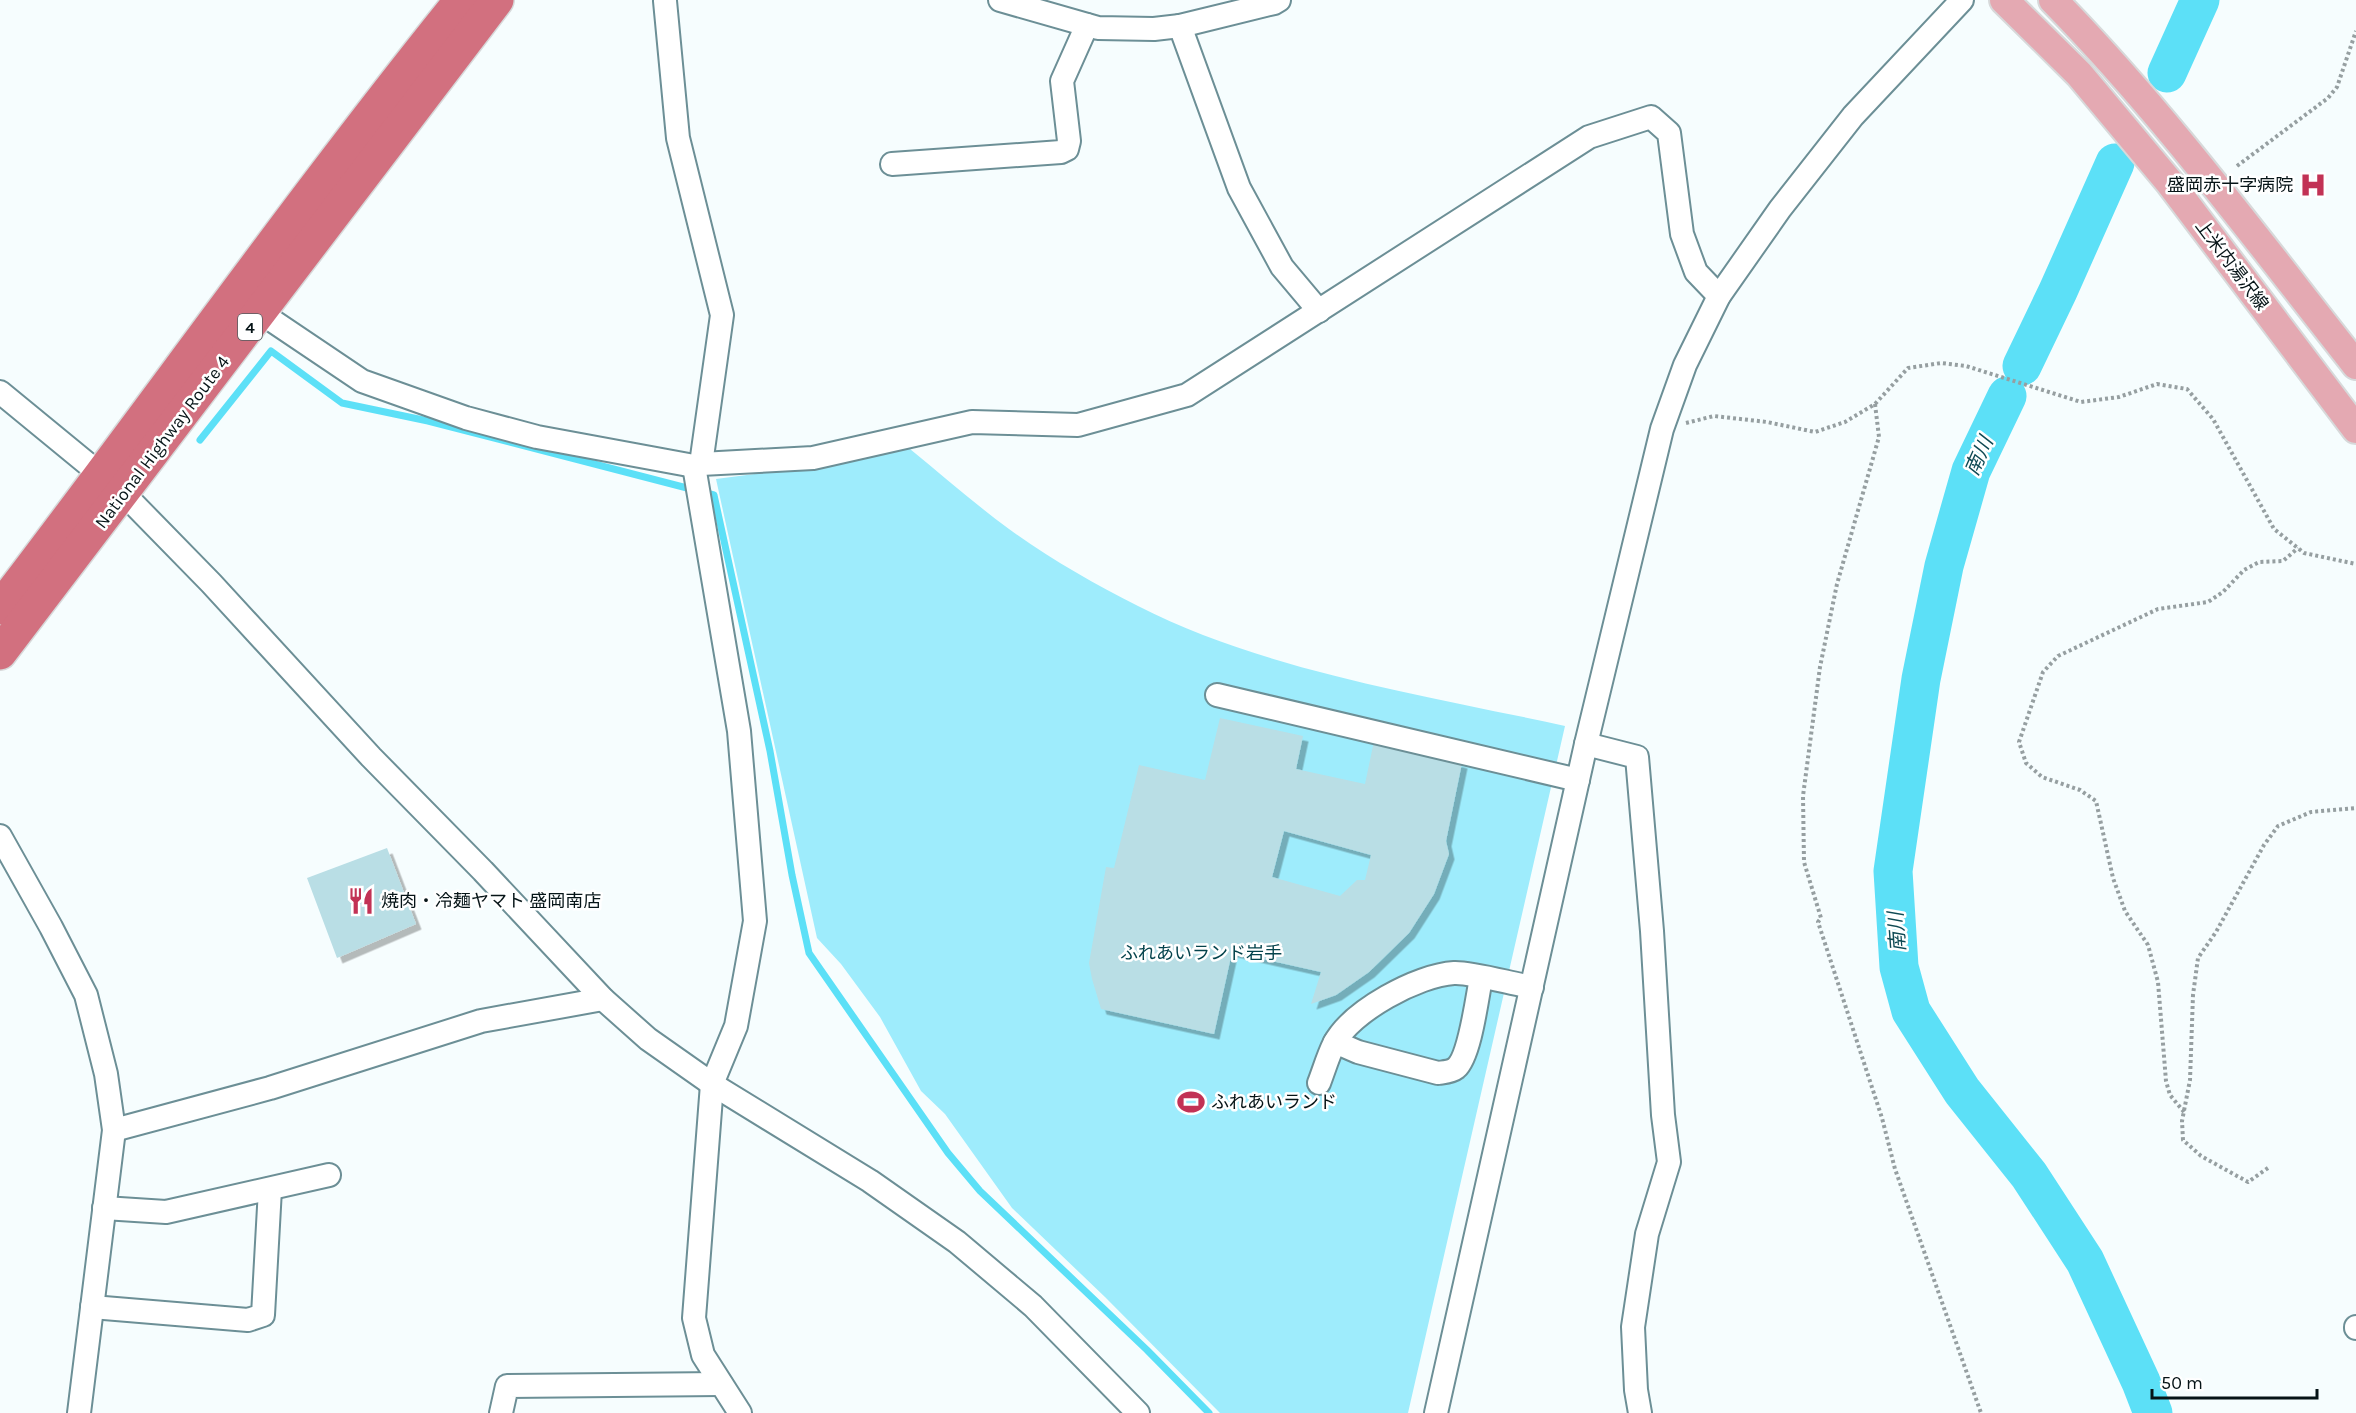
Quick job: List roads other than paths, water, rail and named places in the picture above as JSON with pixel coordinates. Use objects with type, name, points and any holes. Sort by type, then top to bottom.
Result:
[{"type":"highway","name":"National Highway Route 4","points":[[0,653],[280,232],[460,0]]},
{"type":"highway","name":"National Highway Route 4","points":[[0,608],[113,483],[261,313],[497,0]]},
{"type":"main road","name":"上米内湯沢線","points":[[2004,0],[2079,74],[2170,183],[2356,429]]},
{"type":"main road","name":"上米内湯沢線","points":[[2053,0],[2098,46],[2212,180],[2356,365]]},
{"type":"street","points":[[664,0],[678,138],[722,315],[697,469],[701,507],[739,731],[755,921],[736,1026],[712,1084],[694,1318],[703,1355],[740,1413]]},
{"type":"street","points":[[1000,0],[1057,8],[1087,25],[1098,28],[1154,29],[1180,26],[1280,0]]},
{"type":"street","points":[[1436,1413],[1586,744],[1662,429],[1685,365],[1719,296],[1780,209],[1852,116],[1962,0]]},
{"type":"street","points":[[892,164],[1061,152],[1067,149],[1069,141],[1062,81],[1087,25]]},
{"type":"street","points":[[1180,26],[1239,188],[1282,267],[1319,311]]},
{"type":"street","points":[[261,313],[362,381],[466,417],[537,437],[697,469],[813,458],[972,422],[1077,425],[1187,395],[1589,137],[1652,117],[1669,133],[1682,234],[1696,272],[1719,296]]},
{"type":"street","points":[[0,392],[113,483],[220,591],[371,757],[483,871],[603,999],[648,1039],[712,1084],[870,1181],[957,1242],[1033,1306],[1138,1413]]},
{"type":"street","points":[[1217,695],[1578,780]]},
{"type":"street","points":[[1586,744],[1637,757],[1651,919],[1663,1115],[1670,1162],[1647,1234],[1633,1327],[1636,1390],[1640,1413]]},
{"type":"street","points":[[0,836],[86,995],[106,1074],[114,1130],[79,1413]]},
{"type":"street","points":[[1319,1083],[1335,1042],[1367,1010],[1403,987],[1423,979],[1456,973],[1532,987]]},
{"type":"street","points":[[1335,1042],[1358,1052],[1438,1073],[1450,1072],[1465,1056],[1481,978]]},
{"type":"street","points":[[114,1130],[270,1088],[481,1021],[603,999]]},
{"type":"street","points":[[104,1208],[166,1212],[329,1176]]},
{"type":"street","points":[[92,1307],[248,1320],[263,1315],[270,1189]]},
{"type":"street","points":[[501,1413],[507,1386],[721,1384]]},
{"type":"waterway","name":"南川","points":[[2167,73],[2200,0]]},
{"type":"waterway","name":"南川","points":[[2022,366],[2115,163]]},
{"type":"waterway","points":[[200,440],[271,351],[342,403],[428,421],[714,495],[770,751],[792,875],[809,953],[948,1153],[980,1191],[1147,1350],[1209,1413]]},
{"type":"waterway","name":"南川","points":[[2007,396],[1971,471],[1944,566],[1921,679],[1893,871],[1899,967],[1911,1011],[1962,1091],[2029,1175],[2085,1261],[2153,1413]]},
{"type":"place","name":"盛岡赤十字病院","points":[[2313,185]]},
{"type":"place","name":"焼肉・冷麺ヤマト 盛岡南店","points":[[361,901]]},
{"type":"place","name":"ふれあいランド","points":[[1191,1102]]},
{"type":"park label","name":"ふれあいランド岩手","points":[[1201,953]]}]
